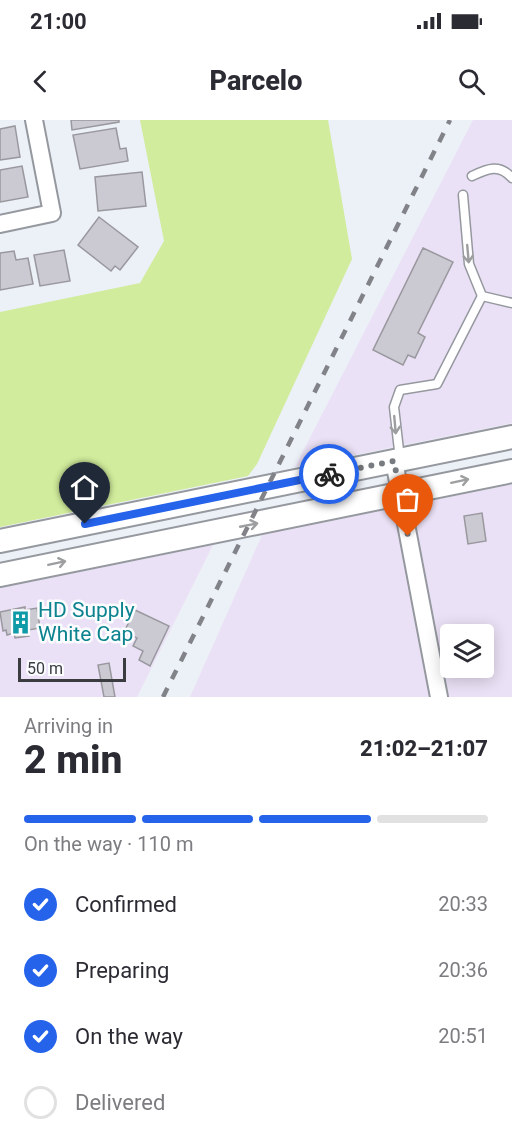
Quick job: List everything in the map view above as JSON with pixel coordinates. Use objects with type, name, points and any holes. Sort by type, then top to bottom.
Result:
[{"type":"main road","points":[[0,541],[512,437]]},
{"type":"main road","points":[[0,574],[512,471]]},
{"type":"street","points":[[0,224],[52,213],[34,120]]},
{"type":"street","points":[[397,460],[399,494],[439,697]]},
{"type":"lane","points":[[472,176],[489,168],[506,170],[512,178]]},
{"type":"lane","points":[[397,460],[394,407],[400,390],[437,384],[482,296],[469,264],[463,195]]},
{"type":"lane","points":[[482,296],[512,303]]},
{"type":"shaded area","points":[[473,120],[512,120],[512,423],[295,467]]},
{"type":"shaded area","points":[[512,484],[512,697],[190,697],[262,535]]},
{"type":"shaded area","points":[[213,545],[137,697],[0,697],[0,588]]},
{"type":"green space","points":[[140,120],[328,120],[352,259],[257,464],[248,476],[0,527],[0,312],[140,283],[164,241]]},
{"type":"building","points":[[71,120],[119,120],[119,122],[72,130]]},
{"type":"building","points":[[15,126],[20,157],[0,160],[0,129]]},
{"type":"building","points":[[116,128],[120,149],[126,148],[128,161],[80,169],[73,135]]},
{"type":"building","points":[[22,166],[28,197],[0,202],[0,170]]},
{"type":"building","points":[[142,172],[146,206],[98,211],[95,177]]},
{"type":"building","points":[[99,217],[138,247],[120,270],[115,266],[111,271],[78,245]]},
{"type":"building","points":[[423,248],[453,262],[418,333],[425,337],[415,358],[408,355],[403,365],[373,350]]},
{"type":"building","points":[[64,250],[70,281],[40,286],[34,255]]},
{"type":"building","points":[[14,251],[16,260],[28,258],[33,284],[0,290],[0,253]]},
{"type":"building","points":[[482,513],[486,541],[468,544],[464,516]]},
{"type":"building","name":"HD Supply White Cap","points":[[25,607],[25,610],[37,608],[40,628],[28,630],[29,636],[15,638],[14,633],[7,635],[6,630],[3,631],[0,612]]},
{"type":"building","points":[[135,610],[169,626],[150,666],[139,660],[143,651],[133,646],[137,638],[124,632]]},
{"type":"building","points":[[109,663],[115,697],[104,697],[98,665]]},
{"type":"railway","points":[[163,697],[450,120]]},
{"type":"way so far","points":[[329,474],[394,461],[408,536]]},
{"type":"place","name":"HD Supply White Cap","points":[[20,622]]},
{"type":"route","points":[[85,524],[329,474]]}]
